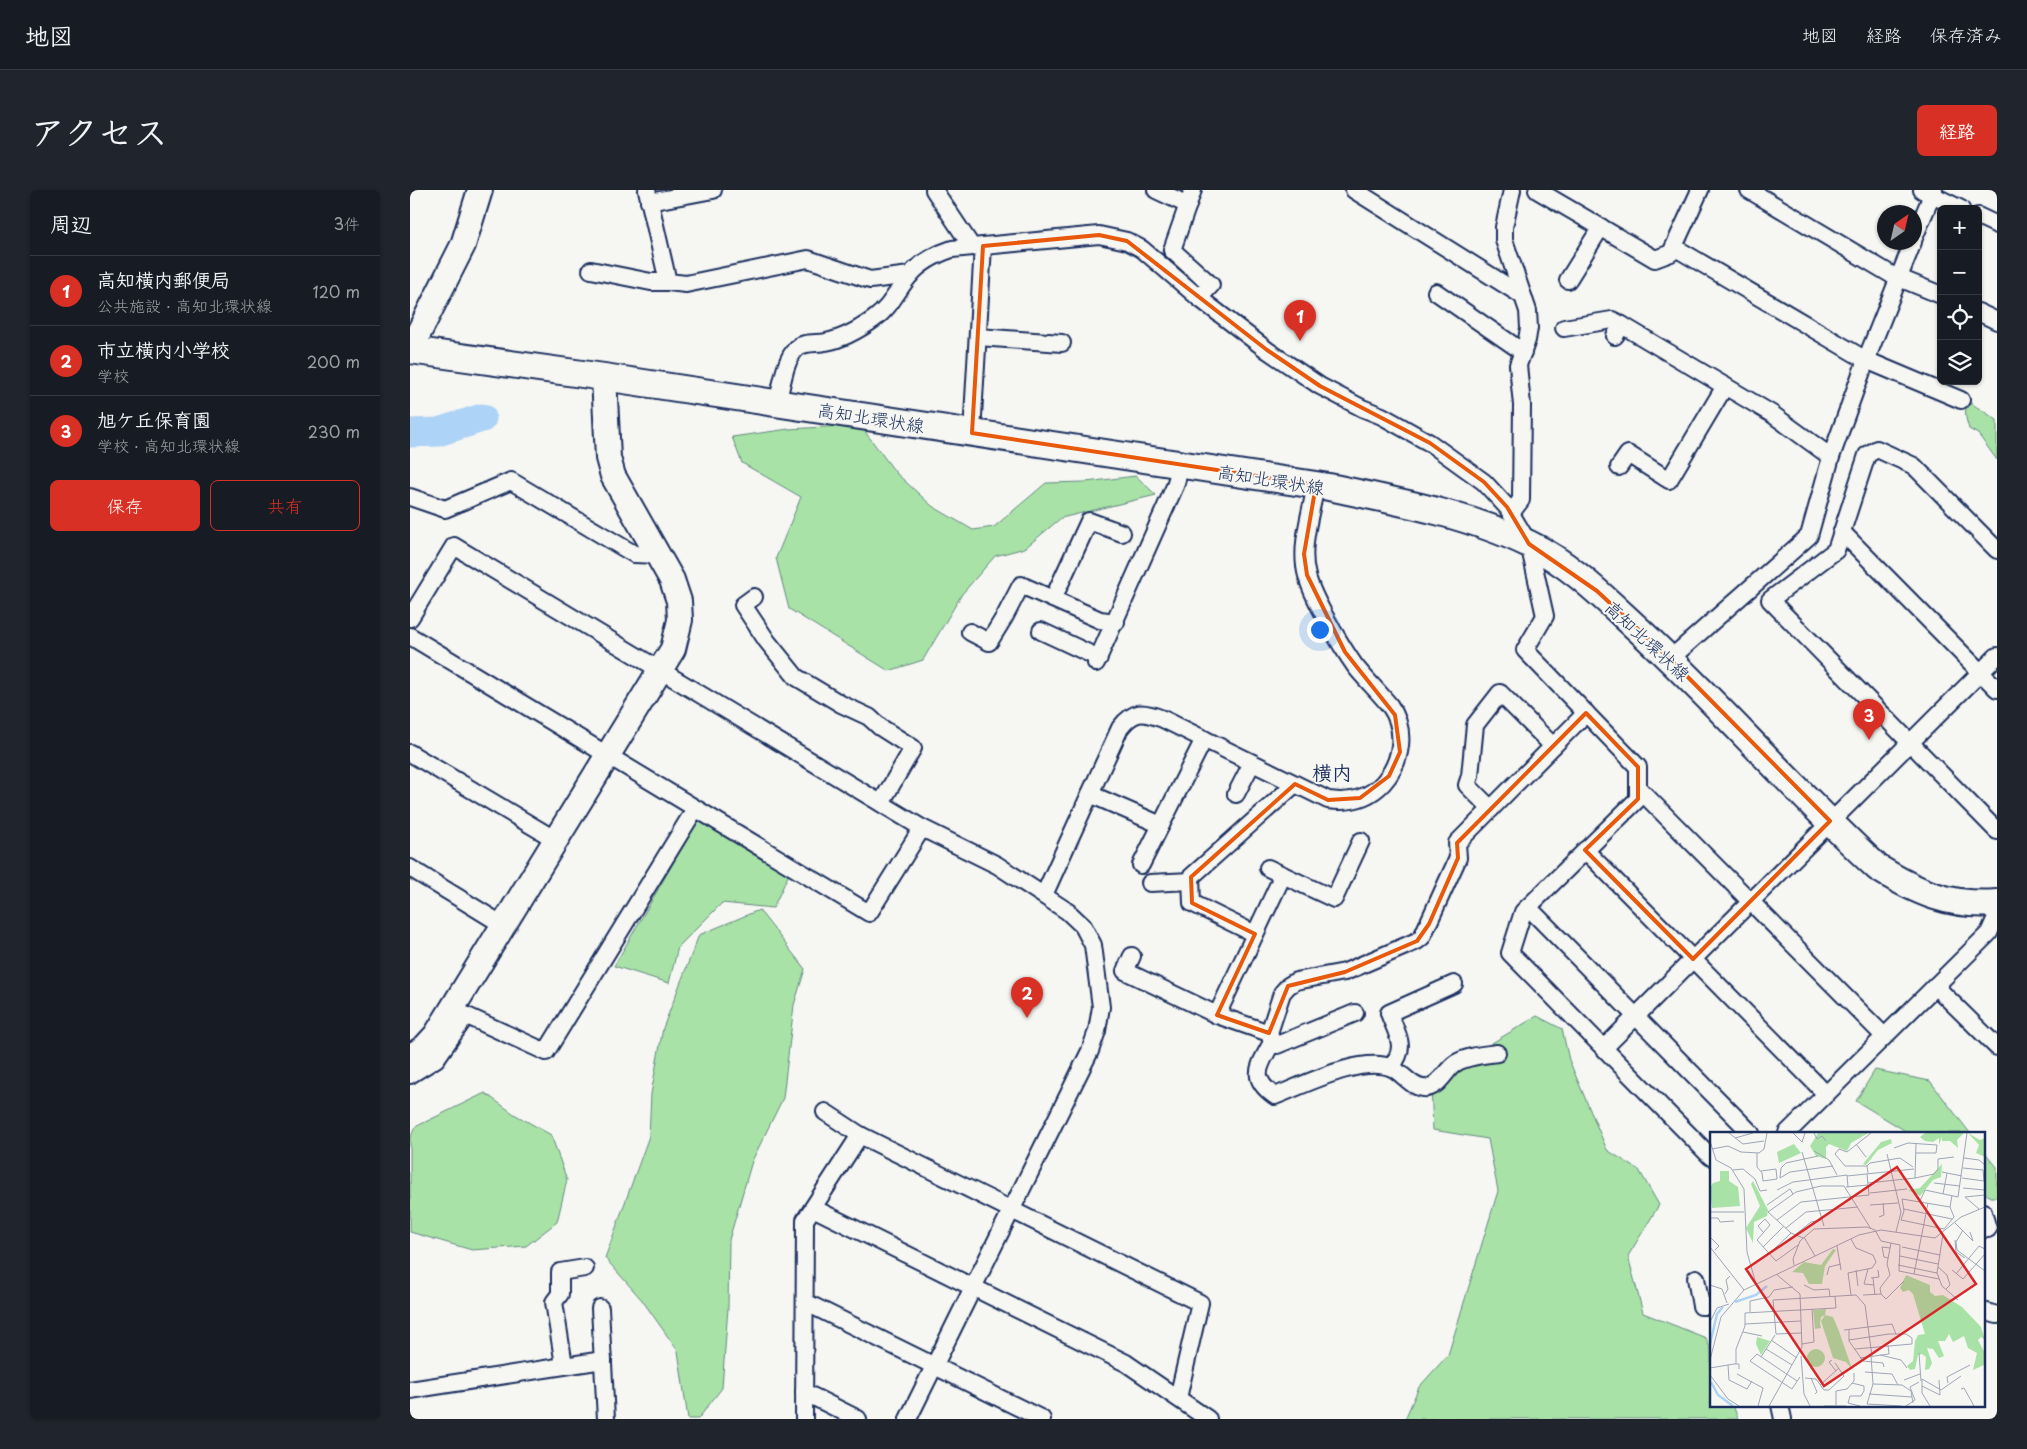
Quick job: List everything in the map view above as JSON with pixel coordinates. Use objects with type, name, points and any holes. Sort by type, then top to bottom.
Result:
[{"type":"main road","name":"高知北環状線","points":[[410,350],[604,377],[1316,486],[1396,501],[1490,529],[1529,544],[1578,576],[1670,659],[1830,822],[1878,868],[1900,881],[1955,903],[1997,903]]},
{"type":"street","points":[[410,350],[463,245],[480,190]]},
{"type":"street","points":[[668,282],[648,196],[713,190]]},
{"type":"street","points":[[934,190],[978,246],[978,337],[972,433]]},
{"type":"street","points":[[1156,190],[1190,197],[1172,250],[1211,285],[1199,298]]},
{"type":"street","points":[[1354,190],[1523,296]]},
{"type":"street","points":[[1511,513],[1521,500],[1522,405],[1518,365],[1529,328],[1528,311],[1504,240],[1504,226],[1512,190]]},
{"type":"street","points":[[1537,190],[1655,259],[1671,253],[1700,190]]},
{"type":"street","points":[[1750,190],[1899,277],[1937,293]]},
{"type":"street","points":[[1922,213],[1929,192],[1953,205]]},
{"type":"street","points":[[1982,218],[1997,225]]},
{"type":"street","points":[[1568,280],[1601,227]]},
{"type":"street","points":[[777,403],[790,358],[797,348],[808,344],[825,343],[846,336],[875,319],[893,302],[910,275],[940,253],[952,249],[1099,234],[1111,236],[1142,249],[1199,298],[1267,350],[1320,386],[1362,408],[1382,416],[1430,443],[1484,482],[1511,513],[1529,544],[1545,616],[1525,650],[1638,767],[1638,798],[1523,912],[1510,953],[1710,1156]]},
{"type":"street","points":[[1674,247],[1866,360],[1961,400]]},
{"type":"street","points":[[1670,659],[1809,536],[1831,457],[1866,360],[1910,250]]},
{"type":"street","points":[[591,270],[651,282],[686,284],[808,259],[870,280],[910,275]]},
{"type":"street","points":[[1436,292],[1523,352]]},
{"type":"street","points":[[1982,314],[1997,321]]},
{"type":"street","points":[[1564,328],[1612,320],[1619,331],[1725,386],[1772,414],[1831,457]]},
{"type":"street","points":[[978,337],[1062,343]]},
{"type":"street","points":[[410,1076],[436,1058],[503,925],[673,649],[680,620],[679,601],[672,580],[611,467],[608,458],[604,377]]},
{"type":"street","points":[[1619,467],[1628,454],[1669,480],[1725,386]]},
{"type":"street","points":[[1997,550],[1914,466],[1877,449],[1867,455],[1836,550],[1770,600],[1997,831]]},
{"type":"street","points":[[1040,631],[1098,661],[1175,486],[1181,465]]},
{"type":"street","points":[[410,497],[445,509],[511,480],[634,554],[658,555]]},
{"type":"street","points":[[1044,895],[1120,728],[1130,716],[1140,713],[1152,714],[1328,800],[1345,802],[1360,798],[1381,784],[1389,776],[1396,765],[1400,752],[1401,737],[1395,715],[1345,652],[1307,576],[1304,554],[1316,486]]},
{"type":"street","points":[[1053,599],[1089,521],[1122,533]]},
{"type":"street","points":[[1842,532],[1997,689]]},
{"type":"street","points":[[410,618],[454,546],[922,828],[997,865],[1076,918],[1094,945],[1100,1007],[1099,1019],[1090,1051],[908,1419]]},
{"type":"street","points":[[970,632],[988,642],[1005,616],[1021,585],[1100,620],[1116,622]]},
{"type":"street","points":[[754,597],[743,605],[767,641],[796,677],[841,704],[869,717],[880,727],[913,748],[881,803]]},
{"type":"street","points":[[410,636],[870,913],[922,828]]},
{"type":"street","points":[[1604,1048],[1997,656]]},
{"type":"street","points":[[1491,809],[1467,785],[1470,776],[1475,725],[1500,693],[1554,746]]},
{"type":"street","points":[[1497,1054],[1474,1057],[1456,1063],[1440,1080],[1428,1088],[1416,1086],[1391,1067],[1376,1065],[1354,1066],[1275,1096],[1264,1088],[1258,1080],[1258,1071],[1271,1038],[1282,993],[1288,986],[1296,982],[1345,972],[1417,941],[1422,936],[1458,858],[1457,843],[1586,713]]},
{"type":"street","points":[[1141,865],[1204,739]]},
{"type":"street","points":[[410,754],[556,840]]},
{"type":"street","points":[[1236,794],[1252,763]]},
{"type":"street","points":[[1255,934],[1192,903],[1192,877],[1295,784]]},
{"type":"street","points":[[1638,788],[1884,1036]]},
{"type":"street","points":[[1090,794],[1161,825]]},
{"type":"street","points":[[459,1012],[546,1052],[695,808]]},
{"type":"street","points":[[1218,1015],[1255,934],[1275,871],[1334,899],[1361,841]]},
{"type":"street","points":[[1585,850],[1826,1094]]},
{"type":"street","points":[[410,868],[503,925]]},
{"type":"street","points":[[1150,883],[1191,882]]},
{"type":"street","points":[[1528,907],[1750,1132]]},
{"type":"street","points":[[1788,1132],[1988,933],[1997,915]]},
{"type":"street","points":[[1132,956],[1124,971],[1271,1038],[1278,1045],[1355,1013]]},
{"type":"street","points":[[1391,1067],[1400,1057],[1402,1046],[1389,1013],[1454,984]]},
{"type":"street","points":[[1935,986],[1997,1047]]},
{"type":"street","points":[[410,1057],[425,1047],[459,1012]]},
{"type":"street","points":[[826,1112],[860,1134],[1200,1303],[1178,1398]]},
{"type":"street","points":[[1805,1115],[1810,1132]]},
{"type":"street","points":[[804,1419],[805,1220],[860,1134]]},
{"type":"street","points":[[812,1208],[1126,1363],[1208,1419]]},
{"type":"street","points":[[1984,1214],[1990,1229]]},
{"type":"street","points":[[564,1365],[554,1302],[560,1294],[560,1272],[585,1268]]},
{"type":"street","points":[[1696,1278],[1701,1306],[1710,1306]]},
{"type":"street","points":[[805,1302],[1042,1419]]},
{"type":"street","points":[[600,1308],[606,1419]]},
{"type":"street","points":[[1984,1311],[1997,1315]]},
{"type":"street","points":[[410,1390],[603,1360]]},
{"type":"street","points":[[804,1392],[858,1419]]},
{"type":"street","points":[[1780,1406],[1783,1419]]},
{"type":"highlighted area","points":[[1099,235],[1127,241],[1267,350],[1320,386],[1430,443],[1484,482],[1507,507],[1529,544],[1597,591],[1670,659],[1830,821],[1693,959],[1585,850],[1638,799],[1638,767],[1586,713],[1457,843],[1458,858],[1429,924],[1417,941],[1345,972],[1288,986],[1269,1033],[1217,1015],[1255,934],[1192,903],[1191,877],[1295,784],[1328,800],[1360,798],[1389,776],[1400,752],[1395,715],[1345,652],[1307,575],[1304,554],[1316,485],[972,433],[983,246]]},
{"type":"green space","points":[[1969,402],[1997,420],[1997,460],[1978,434],[1969,429],[1966,412]]},
{"type":"green space","points":[[860,425],[896,473],[932,506],[973,530],[994,527],[1046,483],[1086,482],[1136,476],[1156,495],[1061,518],[1025,548],[995,556],[962,594],[923,660],[889,671],[789,609],[776,558],[801,497],[742,463],[732,437],[789,429]]},
{"type":"green space","points":[[698,820],[789,874],[773,908],[722,903],[678,947],[669,983],[614,966]]},
{"type":"green space","points":[[759,910],[805,969],[794,1005],[783,1098],[752,1161],[729,1240],[728,1308],[722,1388],[698,1419],[688,1419],[678,1351],[642,1300],[605,1258],[649,1136],[651,1094],[663,1028],[699,935]]},
{"type":"green space","points":[[1537,1016],[1562,1029],[1569,1060],[1607,1150],[1639,1170],[1659,1205],[1628,1256],[1643,1313],[1706,1338],[1710,1348],[1710,1406],[1733,1406],[1738,1419],[1405,1419],[1419,1387],[1448,1355],[1498,1191],[1488,1139],[1433,1130],[1431,1085],[1487,1046]]},
{"type":"green space","points":[[1875,1070],[1930,1081],[1969,1132],[1907,1132],[1856,1101]]},
{"type":"green space","points":[[485,1093],[514,1114],[551,1135],[567,1180],[557,1222],[526,1246],[472,1250],[410,1232],[410,1139],[415,1127]]},
{"type":"green space","points":[[1984,1151],[1997,1167],[1997,1197],[1990,1197],[1984,1192]]},
{"type":"waterway","points":[[410,433],[438,432],[482,418]]},
{"type":"place","name":"高知横内郵便局","points":[[1300,341]]},
{"type":"place","name":"旭ケ丘保育園","points":[[1869,740]]},
{"type":"place","name":"市立横内小学校","points":[[1027,1018]]},
{"type":"district","name":"横内","points":[[1332,772]]}]
